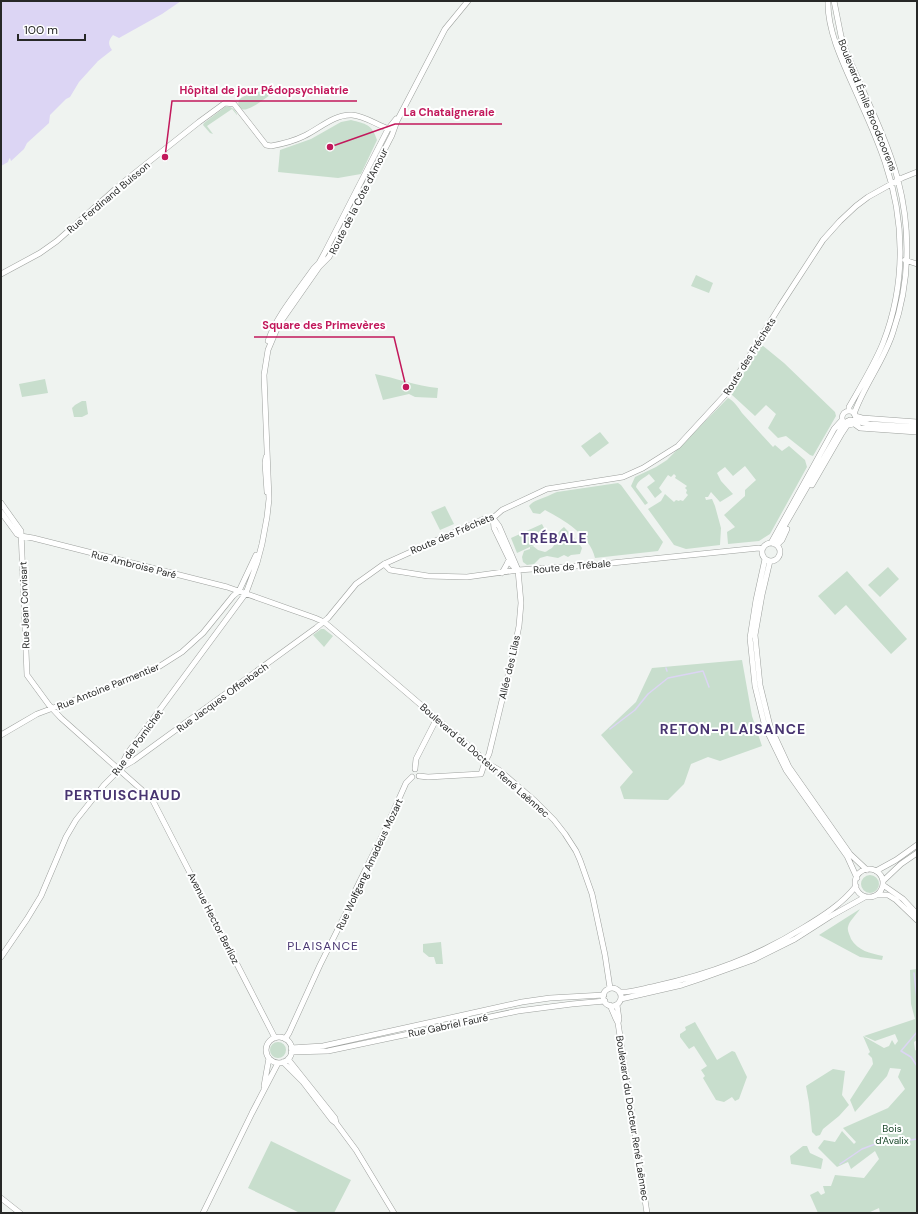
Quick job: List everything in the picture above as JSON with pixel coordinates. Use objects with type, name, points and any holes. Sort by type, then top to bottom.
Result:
[{"type":"street","name":"Route de la Côte d'Amour","points":[[250,569],[256,557],[263,531],[268,497],[266,486],[262,376],[264,351],[271,331],[325,252],[388,129],[396,118],[443,27],[465,1]]},
{"type":"street","name":"Route de la Côte d'Amour","points":[[246,593],[257,563],[268,511],[269,484],[264,375],[268,350],[282,320],[318,268],[329,257],[394,131],[396,121],[445,29],[468,1]]},
{"type":"street","name":"Boulevard Émile Broodcoorens","points":[[828,1],[831,29],[850,78],[877,140],[892,184],[900,230],[900,261],[898,285],[894,305],[884,338],[872,365],[849,407],[850,419]]},
{"type":"street","name":"Boulevard Émile Broodcoorens","points":[[774,544],[782,540],[786,530],[850,419],[885,354],[894,332],[901,303],[907,260],[904,217],[898,181],[883,137],[840,36],[834,1]]},
{"type":"street","name":"Rue Ferdinand Buisson","points":[[1,274],[24,262],[57,241],[121,184],[199,122],[225,104],[234,104],[266,145],[271,146],[304,137],[341,116],[350,114],[364,118],[394,131]]},
{"type":"street","name":"Route des Fréchets","points":[[324,622],[356,584],[384,564],[423,545],[484,519],[493,518],[502,510],[547,489],[623,477],[643,468],[678,446],[726,394],[823,240],[840,221],[868,197],[902,178],[917,172]]},
{"type":"street","points":[[900,261],[907,260],[917,264]]},
{"type":"street","points":[[850,419],[862,418],[917,422]]},
{"type":"street","name":"Boulevard Émile Broodcoorens","points":[[774,544],[834,429],[850,419]]},
{"type":"street","points":[[850,419],[869,424],[917,427]]},
{"type":"street","points":[[850,419],[860,428],[917,432]]},
{"type":"street","points":[[1,503],[21,531],[21,536]]},
{"type":"street","points":[[1,512],[17,534],[21,536]]},
{"type":"street","points":[[493,518],[494,528],[511,564],[518,570]]},
{"type":"street","name":"Allée des Lilas","points":[[419,776],[428,777],[481,774],[484,762],[489,754],[518,626],[521,603],[518,570],[499,526],[493,518]]},
{"type":"street","name":"Rue Ambroise Paré","points":[[21,536],[246,593]]},
{"type":"street","name":"Rue Jean Corvisart","points":[[21,536],[27,675],[52,709]]},
{"type":"street","points":[[774,544],[780,551],[779,555],[774,560],[768,560],[762,554],[762,549],[765,545],[774,544]]},
{"type":"street","name":"Route de Trébale","points":[[384,564],[390,570],[428,576],[467,577],[518,570],[759,548],[762,549]]},
{"type":"street","points":[[502,573],[508,564],[509,559]]},
{"type":"street","points":[[768,560],[756,635],[756,656],[760,685],[770,726],[789,767],[850,854],[867,870]]},
{"type":"street","points":[[768,560],[756,600],[750,638],[755,686],[765,727],[786,770],[847,856],[857,878],[856,886],[859,893],[865,897]]},
{"type":"street","name":"Rue Antoine Parmentier","points":[[1,735],[27,720],[139,676],[169,661],[192,644],[211,624],[233,596],[239,591],[250,569]]},
{"type":"street","name":"Boulevard du Docteur René Laënnec","points":[[246,593],[324,622],[437,718],[477,753],[484,762],[499,770],[554,820],[576,851],[592,894],[605,955],[610,988]]},
{"type":"street","name":"Rue de Pornichet","points":[[1,956],[28,919],[41,896],[66,837],[76,820],[119,770],[127,754],[246,593]]},
{"type":"street","name":"Rue Jacques Offenbach","points":[[119,770],[324,622]]},
{"type":"street","points":[[52,709],[62,720],[119,770]]},
{"type":"street","points":[[415,769],[410,772],[412,777],[416,778],[419,776],[418,770],[415,769],[416,759],[437,718]]},
{"type":"street","name":"Avenue Hector Berlioz","points":[[119,770],[152,798],[275,1038]]},
{"type":"street","name":"Rue Wolfgang Amadeus Mozart","points":[[285,1039],[353,898],[406,783],[412,777]]},
{"type":"street","points":[[857,878],[863,871],[876,871],[896,860],[917,845]]},
{"type":"street","points":[[877,895],[880,892],[883,883],[901,864],[917,852]]},
{"type":"street","points":[[876,871],[882,877],[883,883],[903,899],[917,914]]},
{"type":"street","points":[[856,886],[828,912],[779,943],[756,954],[679,981],[620,992],[614,988],[610,988],[604,995],[605,1001],[610,1005],[616,1005],[621,999],[682,985],[715,975],[765,954],[795,939],[831,916],[865,897],[888,895],[896,900],[917,920]]},
{"type":"street","points":[[620,992],[621,999]]},
{"type":"street","name":"Rue Gabriel Fauré","points":[[291,1050],[323,1046],[522,1002],[550,998],[604,995]]},
{"type":"street","name":"Rue Gabriel Fauré","points":[[291,1050],[328,1051],[518,1010],[605,1001]]},
{"type":"street","name":"Boulevard du Docteur René Laënnec","points":[[610,1005],[618,1023],[647,1213]]},
{"type":"street","name":"Boulevard du Docteur René Laënnec","points":[[616,1005],[619,1018],[618,1023]]},
{"type":"street","points":[[203,1213],[262,1094],[291,1050],[290,1044],[285,1039],[278,1037],[269,1042],[266,1048],[268,1056],[275,1062],[283,1061]]},
{"type":"street","points":[[262,1094],[270,1058]]},
{"type":"street","points":[[283,1061],[303,1082],[356,1150],[394,1213]]},
{"type":"street","points":[[1,1198],[20,1213]]},
{"type":"green space","points":[[269,89],[272,94],[250,108],[244,110],[240,108],[238,102],[244,96]]},
{"type":"green space","points":[[225,107],[232,108],[237,115],[232,109],[207,126],[213,134],[210,133],[203,125],[204,123]]},
{"type":"green space","points":[[351,120],[371,128],[377,140],[361,174],[338,178],[278,172],[280,150],[311,139],[341,122]]},
{"type":"green space","points":[[696,275],[713,283],[709,293],[691,286]]},
{"type":"green space","points":[[762,345],[784,363],[835,412],[836,416],[813,456],[786,436],[778,438],[768,428],[776,414],[766,405],[755,416],[731,394]]},
{"type":"green space","points":[[375,374],[422,386],[438,388],[437,398],[415,397],[409,394],[383,400]]},
{"type":"green space","points":[[45,379],[48,393],[22,397],[19,384]]},
{"type":"green space","points":[[728,398],[736,404],[742,413],[773,447],[775,445],[782,451],[789,446],[805,460],[807,467],[770,534],[759,541],[728,544],[727,532],[735,527],[724,515],[745,496],[745,490],[756,480],[745,466],[733,476],[725,467],[717,473],[721,481],[733,494],[720,502],[711,492],[708,497],[705,497],[706,500],[712,499],[715,506],[721,528],[720,545],[686,549],[674,545],[648,509],[661,501],[665,494],[674,502],[676,500],[683,501],[688,495],[685,488],[687,486],[675,478],[676,476],[674,474],[671,477],[668,475],[659,488],[662,492],[655,498],[647,487],[655,481],[649,474],[639,481],[636,487],[648,503],[645,505],[631,486],[635,477],[667,460]]},
{"type":"green space","points":[[82,401],[86,401],[88,414],[82,417],[74,417],[72,408]]},
{"type":"green space","points":[[600,432],[609,443],[590,457],[581,446]]},
{"type":"green space","points":[[618,483],[663,542],[658,551],[595,558],[588,542],[575,529],[560,518],[545,510],[540,514],[533,513],[529,506],[535,501],[557,492]]},
{"type":"green space","points":[[445,506],[454,524],[440,530],[431,512]]},
{"type":"green space","points":[[542,524],[549,538],[517,553],[511,538]]},
{"type":"green space","points":[[564,527],[582,548],[580,554],[571,555],[568,557],[564,555],[558,558],[547,556],[540,558],[534,564],[527,565],[523,562],[522,557],[524,551],[530,549],[530,547],[533,546],[538,550],[545,552],[552,548],[558,533]]},
{"type":"green space","points":[[888,567],[899,579],[880,597],[868,585]]},
{"type":"green space","points":[[847,571],[907,639],[891,654],[846,605],[835,615],[818,596]]},
{"type":"green space","points":[[321,629],[324,629],[333,636],[324,647],[313,635]]},
{"type":"green space","points":[[742,660],[752,716],[762,746],[720,761],[708,757],[691,764],[684,784],[668,800],[624,799],[620,787],[633,772],[601,735],[636,702],[652,668]]},
{"type":"green space","points":[[866,875],[874,875],[879,880],[877,891],[874,893],[866,893],[861,888],[861,880]]},
{"type":"green space","points":[[860,909],[851,920],[848,927],[851,939],[861,949],[883,956],[882,960],[860,957],[819,935]]},
{"type":"green space","points":[[441,942],[443,964],[436,964],[434,957],[429,957],[423,952],[423,944]]},
{"type":"green space","name":"Bois d'Avalix","points":[[917,969],[917,1040],[914,1042],[915,1050],[917,1051],[917,1213],[880,1213],[879,1208],[868,1213],[818,1213],[810,1195],[818,1191],[821,1195],[825,1193],[823,1186],[831,1186],[835,1175],[864,1178],[879,1159],[875,1151],[851,1169],[848,1162],[837,1167],[818,1148],[824,1140],[835,1142],[842,1131],[854,1144],[856,1142],[843,1128],[888,1108],[905,1089],[898,1077],[901,1069],[890,1068],[887,1076],[855,1112],[850,1100],[873,1064],[872,1058],[868,1054],[870,1052],[863,1036],[884,1048],[889,1046],[892,1040],[895,1045],[898,1041],[895,1034],[875,1041],[864,1036],[915,1019],[911,1004],[910,970]]},
{"type":"green space","points":[[695,1022],[717,1060],[732,1051],[735,1052],[747,1077],[739,1099],[735,1101],[732,1097],[724,1102],[716,1100],[703,1078],[705,1076],[701,1070],[707,1066],[694,1046],[689,1049],[680,1037],[680,1034],[686,1030],[685,1027]]},
{"type":"green space","points":[[278,1042],[285,1047],[286,1050],[281,1057],[278,1058],[271,1053],[270,1050],[275,1043]]},
{"type":"green space","points":[[833,1069],[845,1071],[842,1095],[849,1105],[839,1116],[823,1129],[820,1135],[816,1136],[812,1132],[806,1086]]},
{"type":"green space","points":[[271,1141],[351,1180],[334,1213],[300,1213],[248,1188]]},
{"type":"green space","points":[[803,1146],[807,1146],[810,1153],[823,1159],[821,1169],[791,1164],[790,1156]]},
{"type":"shaded area","points":[[1,1],[181,1],[162,14],[119,38],[113,35],[109,42],[112,50],[98,61],[79,82],[70,97],[50,115],[49,123],[27,143],[24,149],[11,161],[10,158],[8,162],[1,166]]},
{"type":"waterway","points":[[610,729],[635,710],[648,694],[668,678],[703,671],[709,687]]},
{"type":"waterway","points":[[914,973],[917,999]]},
{"type":"waterway","points":[[917,1032],[901,1051],[911,1057],[917,1066]]},
{"type":"waterway","points":[[840,1164],[862,1149],[878,1143],[917,1139]]},
{"type":"place","name":"La Chataigneraie","points":[[330,147]]},
{"type":"place","name":"Hôpital de jour Pédopsychiatrie","points":[[165,157]]},
{"type":"place","name":"Square des Primevères","points":[[406,387]]},
{"type":"district","name":"TRÉBALE","points":[[554,538]]},
{"type":"district","name":"RETON-PLAISANCE","points":[[733,729]]},
{"type":"district","name":"PERTUISCHAUD","points":[[123,795]]},
{"type":"district","name":"PLAISANCE","points":[[323,946]]}]
